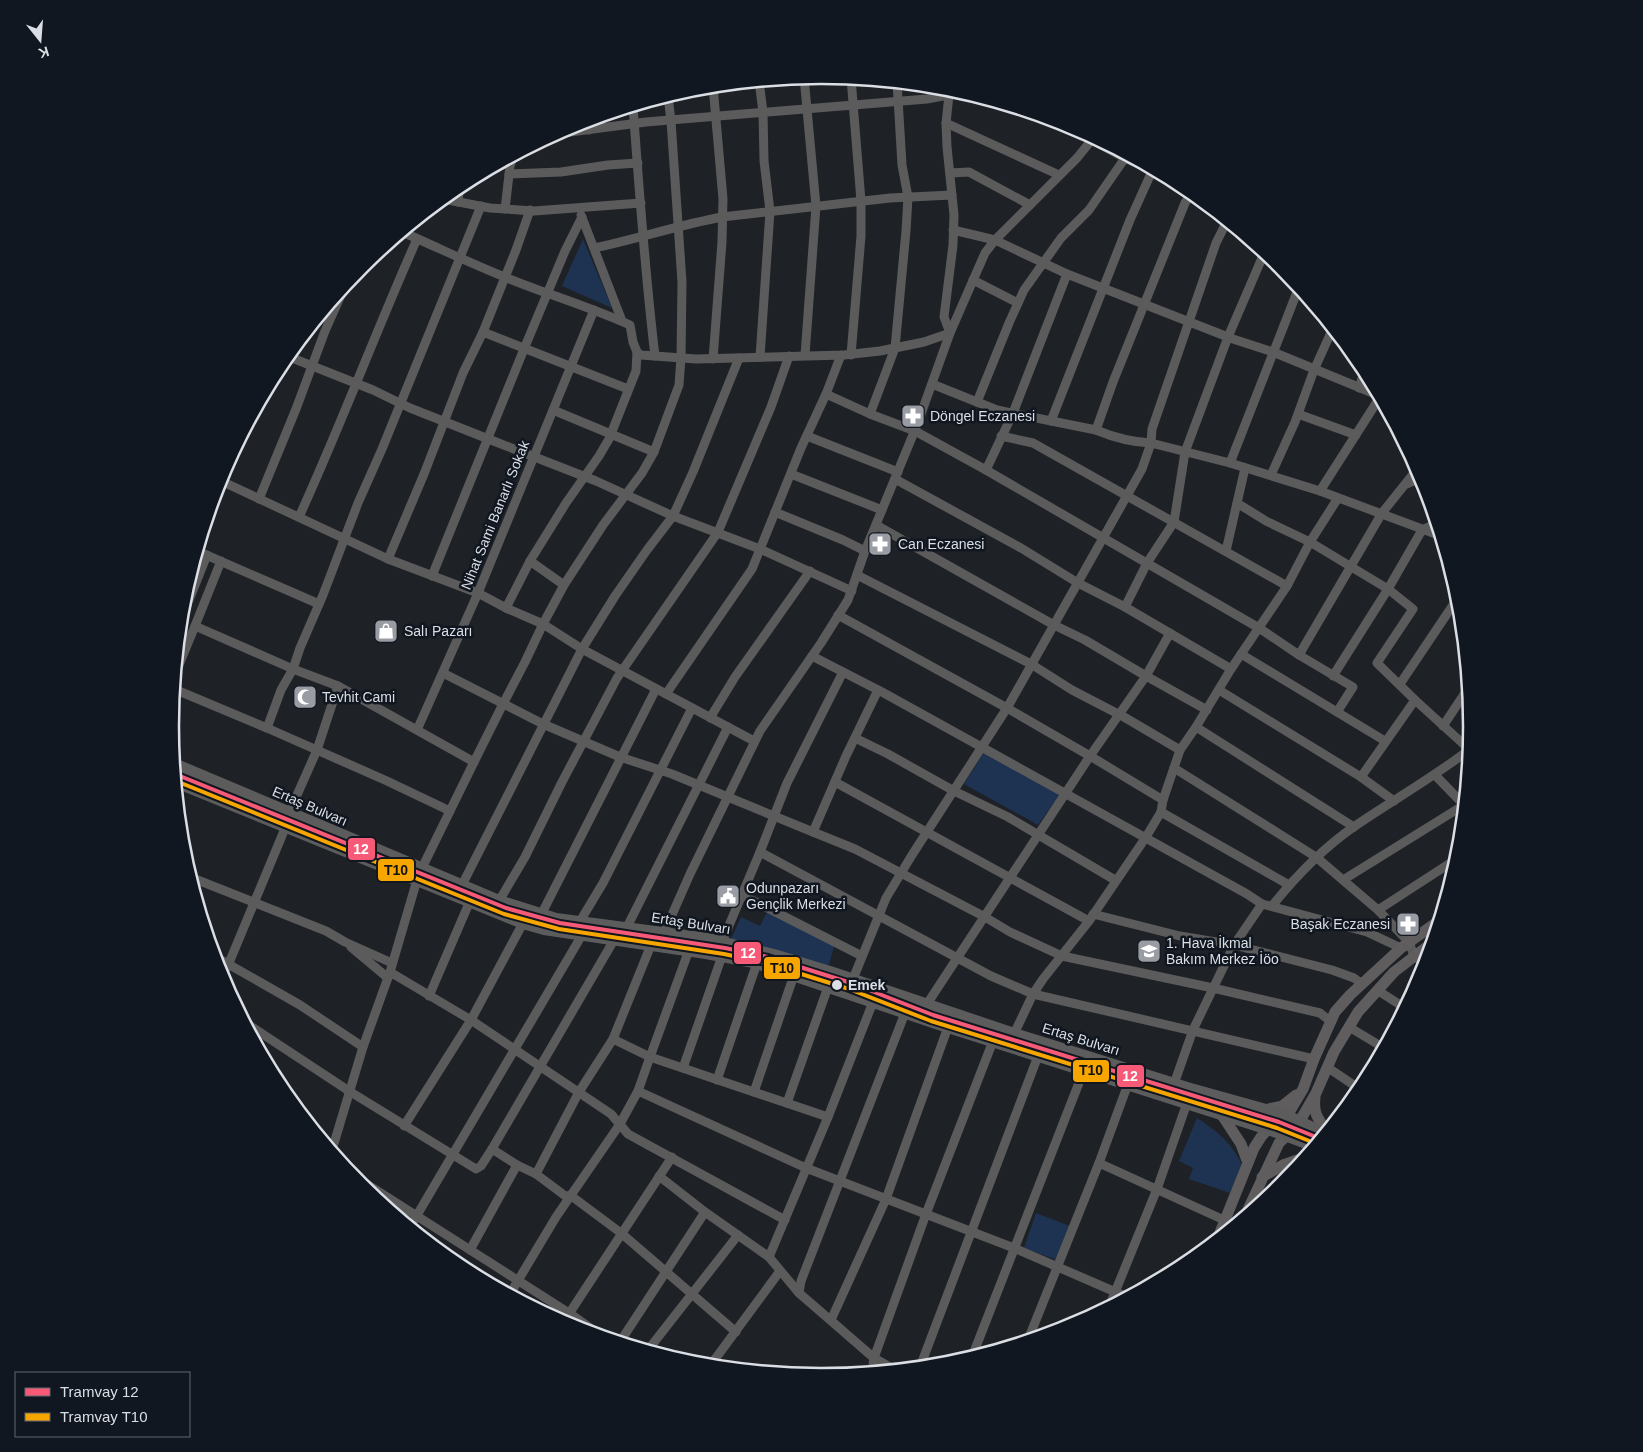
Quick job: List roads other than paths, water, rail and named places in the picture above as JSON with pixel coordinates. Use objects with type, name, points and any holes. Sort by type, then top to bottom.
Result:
[{"type":"main road","name":"Ertaş Bulvarı","points":[[181,767],[499,901],[581,929],[614,940],[689,950],[757,963],[1308,1144]]},
{"type":"main road","name":"Ertaş Bulvarı","points":[[183,785],[523,923],[544,929],[626,929],[664,933],[722,942],[774,955],[853,979],[1014,1034],[1174,1084],[1287,1116],[1320,1130]]},
{"type":"main road","points":[[1221,1229],[1254,1148],[1268,1129],[1287,1116],[1303,1089],[1330,1021],[1345,1000],[1362,984],[1405,945],[1432,926]]},
{"type":"main road","points":[[1250,1204],[1279,1143],[1300,1122],[1316,1093],[1326,1068],[1358,1012],[1394,972],[1424,949]]},
{"type":"main road","points":[[1264,1110],[1282,1106],[1303,1089]]},
{"type":"main road","points":[[1316,1093],[1314,1108],[1323,1127]]},
{"type":"main road","points":[[1222,1115],[1241,1144],[1248,1163]]},
{"type":"main road","points":[[1262,1178],[1283,1165],[1293,1162]]},
{"type":"street","points":[[804,84],[816,206],[805,355]]},
{"type":"street","points":[[666,694],[752,570],[807,436],[846,355],[860,236],[861,201],[851,85]]},
{"type":"street","points":[[760,358],[770,211],[764,161],[761,87]]},
{"type":"street","points":[[870,414],[896,348],[908,197],[902,165],[897,88]]},
{"type":"street","points":[[713,93],[720,164],[722,242],[713,359]]},
{"type":"street","points":[[582,131],[634,124],[898,101],[934,94]]},
{"type":"street","points":[[948,96],[946,123],[953,230],[944,317],[950,333]]},
{"type":"street","points":[[422,868],[525,662],[542,624],[564,585],[603,525],[654,452],[679,385],[682,282],[669,103]]},
{"type":"street","points":[[633,112],[648,297],[655,356]]},
{"type":"street","points":[[946,123],[1059,175]]},
{"type":"street","points":[[664,933],[754,741],[812,656],[852,590],[865,551],[915,431],[950,333],[985,254],[996,240],[1090,143]]},
{"type":"street","points":[[977,402],[1024,290],[1061,238],[1089,210],[1124,160]]},
{"type":"street","points":[[509,174],[561,172],[638,162]]},
{"type":"street","points":[[505,209],[511,164]]},
{"type":"street","points":[[950,173],[970,172],[1030,205]]},
{"type":"street","points":[[1050,421],[1137,204],[1151,175]]},
{"type":"street","points":[[594,248],[722,217],[861,201],[952,196]]},
{"type":"street","points":[[458,202],[459,197]]},
{"type":"street","points":[[1096,430],[1113,382],[1188,199]]},
{"type":"street","points":[[452,201],[505,209],[530,210],[641,203]]},
{"type":"street","points":[[267,728],[281,690],[293,669],[358,503],[481,206]]},
{"type":"street","points":[[579,207],[622,321]]},
{"type":"street","points":[[388,559],[463,373],[483,332],[530,210]]},
{"type":"street","points":[[432,576],[524,349],[565,251],[582,217]]},
{"type":"street","points":[[853,979],[886,898],[1007,708],[1142,469],[1152,443],[1152,429],[1216,243],[1224,226]]},
{"type":"street","points":[[953,230],[996,240],[1067,274],[1228,337],[1273,352],[1370,392]]},
{"type":"street","points":[[408,235],[505,277],[630,325],[637,352],[636,371],[611,434],[599,456],[566,503],[530,560],[506,608]]},
{"type":"street","points":[[299,517],[331,448],[417,238]]},
{"type":"street","points":[[1125,607],[1147,563],[1174,522],[1185,452],[1228,337],[1261,258]]},
{"type":"street","points":[[986,470],[1013,413],[1067,274]]},
{"type":"street","points":[[973,280],[1018,303]]},
{"type":"street","points":[[1230,463],[1296,294]]},
{"type":"street","points":[[259,499],[336,307]]},
{"type":"street","name":"Nihat Sami Banarlı Sokak","points":[[416,730],[478,594],[594,310]]},
{"type":"street","points":[[483,332],[628,389]]},
{"type":"street","points":[[637,352],[641,355],[713,359],[846,355],[896,348],[924,342],[950,333]]},
{"type":"street","points":[[1271,474],[1330,334]]},
{"type":"street","points":[[499,901],[525,857],[622,670],[718,532],[771,407],[789,356]]},
{"type":"street","points":[[462,885],[582,649],[620,589],[673,516],[739,358]]},
{"type":"street","points":[[294,359],[626,494],[673,516],[760,549],[852,590]]},
{"type":"street","points":[[1359,388],[1362,379]]},
{"type":"street","points":[[932,384],[997,410],[1096,430],[1132,442],[1152,443],[1271,474],[1382,513],[1434,534]]},
{"type":"street","points":[[826,394],[870,414],[915,431],[1259,628],[1299,655],[1353,687],[1337,712]]},
{"type":"street","points":[[1320,491],[1376,402]]},
{"type":"street","points":[[553,410],[654,452]]},
{"type":"street","points":[[1298,414],[1356,435]]},
{"type":"street","points":[[807,436],[896,476],[1022,548],[1078,584],[1125,607],[1231,669]]},
{"type":"street","points":[[1002,436],[1033,443],[1287,586]]},
{"type":"street","points":[[1226,551],[1245,468]]},
{"type":"street","points":[[791,474],[882,510]]},
{"type":"street","points":[[1299,655],[1382,513],[1413,475]]},
{"type":"street","points":[[1406,484],[1415,480]]},
{"type":"street","points":[[227,484],[388,559],[478,594],[542,624],[582,649],[754,741]]},
{"type":"street","points":[[1014,1034],[1033,994],[1043,979],[1091,918],[1146,837],[1161,812],[1163,800],[1180,750],[1207,710],[1231,669],[1287,586],[1310,542],[1338,498]]},
{"type":"street","points":[[1237,503],[1266,521],[1310,542],[1388,589],[1413,609],[1377,663],[1463,743]]},
{"type":"street","points":[[775,512],[865,551]]},
{"type":"street","points":[[876,525],[1054,625],[1085,640],[1207,710]]},
{"type":"street","points":[[1333,676],[1388,589],[1422,530],[1432,525]]},
{"type":"street","points":[[203,553],[319,604]]},
{"type":"street","points":[[196,582],[207,555]]},
{"type":"street","points":[[530,560],[564,585]]},
{"type":"street","points":[[184,653],[221,561]]},
{"type":"street","points":[[710,718],[735,677],[810,571]]},
{"type":"street","points":[[857,574],[1031,664],[1072,690],[1180,750]]},
{"type":"street","points":[[1400,684],[1452,607]]},
{"type":"street","points":[[838,615],[1007,708],[1163,800]]},
{"type":"street","points":[[195,626],[293,669],[338,686],[474,762]]},
{"type":"street","points":[[927,1004],[1090,756],[1146,676],[1170,633]]},
{"type":"street","points":[[1241,654],[1385,741]]},
{"type":"street","points":[[812,656],[878,690],[1065,795],[1146,837],[1262,904],[1367,932],[1405,945]]},
{"type":"street","points":[[722,942],[787,783],[843,672]]},
{"type":"street","points":[[443,673],[543,724],[620,757],[661,770],[774,815],[855,850],[985,917],[1010,932],[1062,956],[1320,1013],[1330,1021]]},
{"type":"street","points":[[289,813],[317,750],[338,686]]},
{"type":"street","points":[[541,915],[656,689]]},
{"type":"street","points":[[813,832],[878,690]]},
{"type":"street","points":[[1219,690],[1361,777],[1394,801]]},
{"type":"street","points":[[181,692],[317,750],[450,811]]},
{"type":"street","points":[[1443,726],[1463,697]]},
{"type":"street","points":[[1361,777],[1415,700]]},
{"type":"street","points":[[413,1222],[515,1049],[581,929],[692,708]]},
{"type":"street","points":[[626,929],[728,727]]},
{"type":"street","points":[[1196,727],[1354,827]]},
{"type":"street","points":[[855,738],[954,791],[1008,817],[1116,880]]},
{"type":"street","points":[[1272,906],[1288,885],[1316,857],[1354,827],[1435,775],[1463,754]]},
{"type":"street","points":[[1174,768],[1316,857],[1378,910],[1414,956],[1419,960]]},
{"type":"street","points":[[1435,775],[1459,800]]},
{"type":"street","points":[[835,782],[1091,918],[1234,945],[1332,970],[1354,978],[1362,984]]},
{"type":"street","points":[[1343,880],[1458,809]]},
{"type":"street","points":[[1161,812],[1288,885]]},
{"type":"street","points":[[226,968],[255,904],[286,826]]},
{"type":"street","points":[[760,852],[958,959],[1033,994],[1314,1059]]},
{"type":"street","points":[[1378,910],[1448,864]]},
{"type":"street","points":[[334,1143],[363,1047],[390,971],[417,880]]},
{"type":"street","points":[[199,883],[326,931],[429,996],[471,1020],[579,1092],[611,1114],[628,1134],[785,1220]]},
{"type":"street","points":[[742,894],[862,956]]},
{"type":"street","points":[[429,996],[470,901]]},
{"type":"street","points":[[1174,1084],[1193,1030],[1234,945],[1262,904]]},
{"type":"street","points":[[404,1126],[471,1020],[523,923]]},
{"type":"street","points":[[255,1029],[404,1126],[476,1169],[481,1166],[492,1149],[614,940]]},
{"type":"street","points":[[345,942],[390,971]]},
{"type":"street","points":[[536,1174],[579,1092],[613,1040],[651,945]]},
{"type":"street","points":[[513,1289],[569,1197],[620,1124],[638,1090],[689,950]]},
{"type":"street","points":[[684,1068],[722,956]]},
{"type":"street","points":[[224,961],[300,1006],[363,1047]]},
{"type":"street","points":[[717,1080],[757,963]]},
{"type":"street","points":[[754,1092],[794,975]]},
{"type":"street","points":[[787,1103],[828,986]]},
{"type":"street","points":[[1378,990],[1400,1005]]},
{"type":"street","points":[[769,1256],[828,1117],[872,1002]]},
{"type":"street","points":[[799,1293],[801,1281],[905,1012]]},
{"type":"street","points":[[830,1320],[886,1198],[948,1027]]},
{"type":"street","points":[[1349,1027],[1379,1045]]},
{"type":"street","points":[[613,1040],[650,1058],[828,1117]]},
{"type":"street","points":[[873,1366],[874,1358],[926,1214],[993,1041]]},
{"type":"street","points":[[923,1360],[1038,1056]]},
{"type":"street","points":[[1326,1068],[1354,1086]]},
{"type":"street","points":[[975,1349],[1084,1070]]},
{"type":"street","points":[[1031,1333],[1099,1163],[1128,1084]]},
{"type":"street","points":[[638,1090],[839,1182],[886,1198],[1014,1248],[1120,1294]]},
{"type":"street","points":[[1112,1299],[1188,1104]]},
{"type":"street","points":[[492,1149],[517,1165],[536,1174],[621,1233],[736,1332]]},
{"type":"street","points":[[569,1313],[672,1158]]},
{"type":"street","points":[[1099,1163],[1224,1220]]},
{"type":"street","points":[[470,1250],[517,1165]]},
{"type":"street","points":[[659,1176],[769,1256],[799,1293],[874,1358],[886,1365]]},
{"type":"street","points":[[381,1193],[580,1321]]},
{"type":"street","points":[[624,1337],[706,1212]]},
{"type":"street","points":[[652,1345],[738,1235]]},
{"type":"street","points":[[715,1359],[780,1271]]},
{"type":"tram line","name":"12","points":[[182,777],[506,908],[560,923],[725,948],[768,957],[851,983],[933,1015],[1279,1122],[1315,1136]]},
{"type":"tram line","name":"T10","points":[[182,784],[504,914],[559,929],[724,954],[766,963],[849,989],[931,1021],[1277,1128],[1310,1141]]},
{"type":"place","name":"Döngel Eczanesi","points":[[913,416]]},
{"type":"place","name":"Can Eczanesi","points":[[880,544]]},
{"type":"place","name":"Salı Pazarı","points":[[386,631]]},
{"type":"place","name":"Tevhit Cami","points":[[305,697]]},
{"type":"place","name":"Odunpazarı Gençlik Merkezi","points":[[728,896]]},
{"type":"place","name":"Başak Eczanesi","points":[[1408,924]]},
{"type":"place","name":"1. Hava İkmal Bakım Merkez İöo","points":[[1149,951]]},
{"type":"place","name":"Emek","points":[[837,985]]}]
